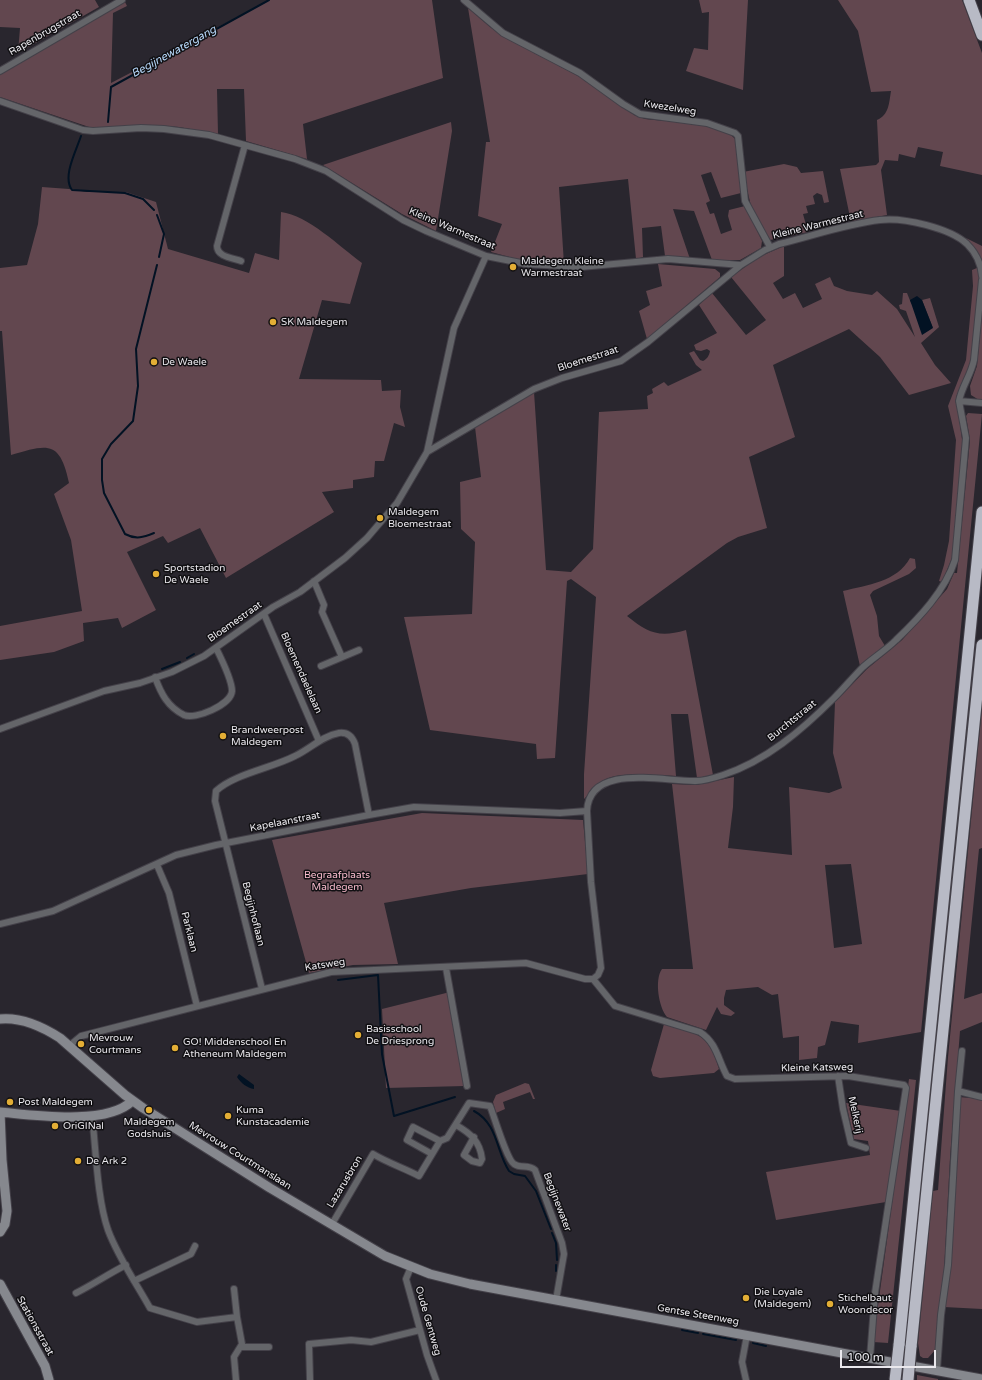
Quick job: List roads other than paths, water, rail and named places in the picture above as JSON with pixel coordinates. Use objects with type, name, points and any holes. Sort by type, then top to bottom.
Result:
[{"type":"highway","points":[[969,0],[982,35]]},
{"type":"highway","points":[[895,1380],[982,512]]},
{"type":"highway","points":[[908,1380],[982,645]]},
{"type":"street","name":"Rapenbrugstraat","points":[[0,70],[122,0]]},
{"type":"street","name":"Kwezelweg","points":[[464,0],[504,33],[580,73],[623,104],[640,114],[707,123],[735,133],[738,136],[745,201],[770,247]]},
{"type":"street","name":"Kleine Warmestraat","points":[[0,101],[83,130],[93,131],[141,128],[164,129],[209,135],[295,159],[326,171],[404,220],[486,256],[547,266],[581,267],[668,259],[741,265],[770,247],[871,222],[898,220],[942,230],[960,239],[973,252],[981,268],[982,276]]},
{"type":"street","points":[[241,261],[223,255],[219,252],[217,246],[245,145]]},
{"type":"street","name":"Bloemestraat","points":[[0,729],[98,692],[155,678],[191,663],[216,648],[346,558],[379,524],[401,498],[427,452],[454,328],[486,256]]},
{"type":"street","name":"Bloemestraat","points":[[427,452],[534,389],[562,378],[621,361],[648,342],[741,265]]},
{"type":"street","points":[[982,280],[972,371],[960,394],[959,401],[982,403]]},
{"type":"street","name":"Burchtstraat","points":[[593,979],[598,975],[600,968],[600,954],[591,882],[587,811],[587,803],[594,791],[603,784],[624,778],[667,778],[695,781],[708,780],[735,771],[771,751],[803,727],[834,698],[863,667],[895,641],[911,624],[945,584],[954,560],[966,438],[959,401]]},
{"type":"street","points":[[314,581],[324,605],[322,612],[342,657]]},
{"type":"street","name":"Bloemendaelelaan","points":[[264,614],[319,741]]},
{"type":"street","points":[[155,678],[167,703],[184,715],[193,716],[224,704],[231,695],[231,686],[221,656],[216,648]]},
{"type":"street","points":[[321,666],[359,650]]},
{"type":"street","points":[[225,844],[215,801],[216,790],[228,783],[295,756],[319,741],[339,733],[345,733],[353,738],[369,815]]},
{"type":"street","name":"Kapelaanstraat","points":[[0,924],[53,911],[176,855],[369,815],[414,807],[560,813],[587,811]]},
{"type":"street","name":"Begijnhoflaan","points":[[225,844],[262,989]]},
{"type":"street","name":"Parklaan","points":[[158,864],[169,893],[197,1006]]},
{"type":"street","name":"Katsweg","points":[[70,1046],[81,1036],[331,972],[446,968],[460,965],[526,963],[585,979],[593,979]]},
{"type":"street","points":[[446,968],[467,1086]]},
{"type":"street","name":"Kleine Katsweg","points":[[593,979],[615,1006],[700,1032],[706,1036],[716,1048],[727,1076],[735,1079],[838,1076],[899,1083],[904,1085],[906,1088],[875,1293],[870,1358]]},
{"type":"street","name":"Mevrouw Courtmanslaan","points":[[0,1018],[17,1019],[51,1032],[70,1046],[132,1101],[227,1162],[386,1256],[410,1267]]},
{"type":"street","points":[[937,1370],[941,1315],[948,1265],[958,1091],[962,1051]]},
{"type":"street","name":"Melkerij","points":[[838,1076],[843,1109],[851,1143],[866,1148]]},
{"type":"street","points":[[958,1091],[982,1097]]},
{"type":"street","points":[[0,1232],[5,1224],[7,1211],[2,1160],[0,1112],[52,1117],[92,1115],[124,1108],[132,1101]]},
{"type":"street","name":"Lazarusbron","points":[[332,1224],[373,1154],[394,1166],[404,1168],[419,1176],[440,1141],[447,1138],[469,1102]]},
{"type":"street","name":"Begijnewater","points":[[469,1102],[490,1106],[510,1160],[520,1167],[529,1166],[534,1170],[563,1248],[563,1263],[556,1300]]},
{"type":"street","points":[[92,1115],[104,1216],[109,1232],[134,1281],[150,1308],[198,1322],[237,1316]]},
{"type":"street","points":[[456,1124],[474,1137]]},
{"type":"street","points":[[432,1154],[408,1140],[413,1127],[440,1141]]},
{"type":"street","points":[[134,1281],[191,1254],[195,1246]]},
{"type":"street","points":[[76,1293],[98,1281],[101,1277],[126,1265]]},
{"type":"street","name":"Gentse Steenweg","points":[[410,1267],[470,1284],[982,1379]]},
{"type":"street","name":"Oude Gentweg","points":[[410,1267],[406,1279],[436,1380]]},
{"type":"street","name":"Stationsstraat","points":[[0,1284],[45,1366],[49,1380]]},
{"type":"street","points":[[234,1289],[242,1347],[234,1357],[236,1380]]},
{"type":"street","points":[[310,1380],[309,1344],[351,1340],[371,1342],[420,1330]]},
{"type":"street","points":[[746,1380],[742,1362],[747,1335]]},
{"type":"street","points":[[242,1347],[269,1347]]},
{"type":"water","points":[[917,296],[922,300],[933,328],[922,335],[910,300]]},
{"type":"water","points":[[239,1074],[254,1085],[254,1089],[240,1081],[237,1077]]},
{"type":"waterway","name":"Begijnewatergang","points":[[108,122],[111,87],[269,0]]},
{"type":"waterway","name":"Begijnewatergang","points":[[81,136],[69,171],[69,185],[72,190],[125,193],[143,199],[154,210]]},
{"type":"waterway","name":"Begijnewatergang","points":[[157,215],[164,234],[159,257]]},
{"type":"waterway","name":"Begijnewatergang","points":[[154,533],[143,537],[133,537],[125,534],[104,493],[102,480],[102,459],[111,444],[133,421],[138,386],[136,349],[157,265]]},
{"type":"waterway","name":"Begijnewatergang","points":[[187,658],[194,654]]},
{"type":"waterway","name":"Begijnewatergang","points":[[162,669],[180,662]]},
{"type":"waterway","name":"Begijnewatergang","points":[[338,980],[378,975],[382,1054],[394,1116],[455,1097]]},
{"type":"waterway","name":"Begijnewatergang","points":[[474,1111],[482,1116],[488,1123],[496,1138],[509,1171],[514,1174],[525,1176],[536,1191],[551,1229]]},
{"type":"waterway","name":"Begijnewatergang","points":[[552,1233],[556,1243],[557,1260]]},
{"type":"waterway","name":"Begijnewatergang","points":[[556,1265],[556,1271]]},
{"type":"waterway","name":"Begijnewatergang","points":[[682,1330],[698,1333]]},
{"type":"waterway","name":"Begijnewatergang","points":[[703,1334],[736,1340]]},
{"type":"waterway","name":"Begijnewatergang","points":[[753,1343],[766,1346]]},
{"type":"place","name":"Maldegem Kleine Warmestraat","points":[[513,267]]},
{"type":"place","name":"SK Maldegem","points":[[273,322]]},
{"type":"place","name":"De Waele","points":[[154,362]]},
{"type":"place","name":"Maldegem Bloemestraat","points":[[380,518]]},
{"type":"place","name":"Sportstadion De Waele","points":[[156,574]]},
{"type":"place","name":"Brandweerpost Maldegem","points":[[223,736]]},
{"type":"place","name":"Basisschool De Driesprong","points":[[358,1035]]},
{"type":"place","name":"Mevrouw Courtmans","points":[[81,1044]]},
{"type":"place","name":"GO! Middenschool En Atheneum Maldegem","points":[[175,1048]]},
{"type":"place","name":"Post Maldegem","points":[[10,1102]]},
{"type":"place","name":"Maldegem Godshuis","points":[[149,1110]]},
{"type":"place","name":"Kuma Kunstacademie","points":[[228,1116]]},
{"type":"place","name":"OriGINal","points":[[55,1126]]},
{"type":"place","name":"De Ark 2","points":[[78,1161]]},
{"type":"place","name":"Die Loyale (Maldegem)","points":[[746,1298]]},
{"type":"place","name":"Stichelbaut Woondecor","points":[[830,1304]]},
{"type":"park label","name":"Begraafplaats Maldegem","points":[[337,880]]}]
